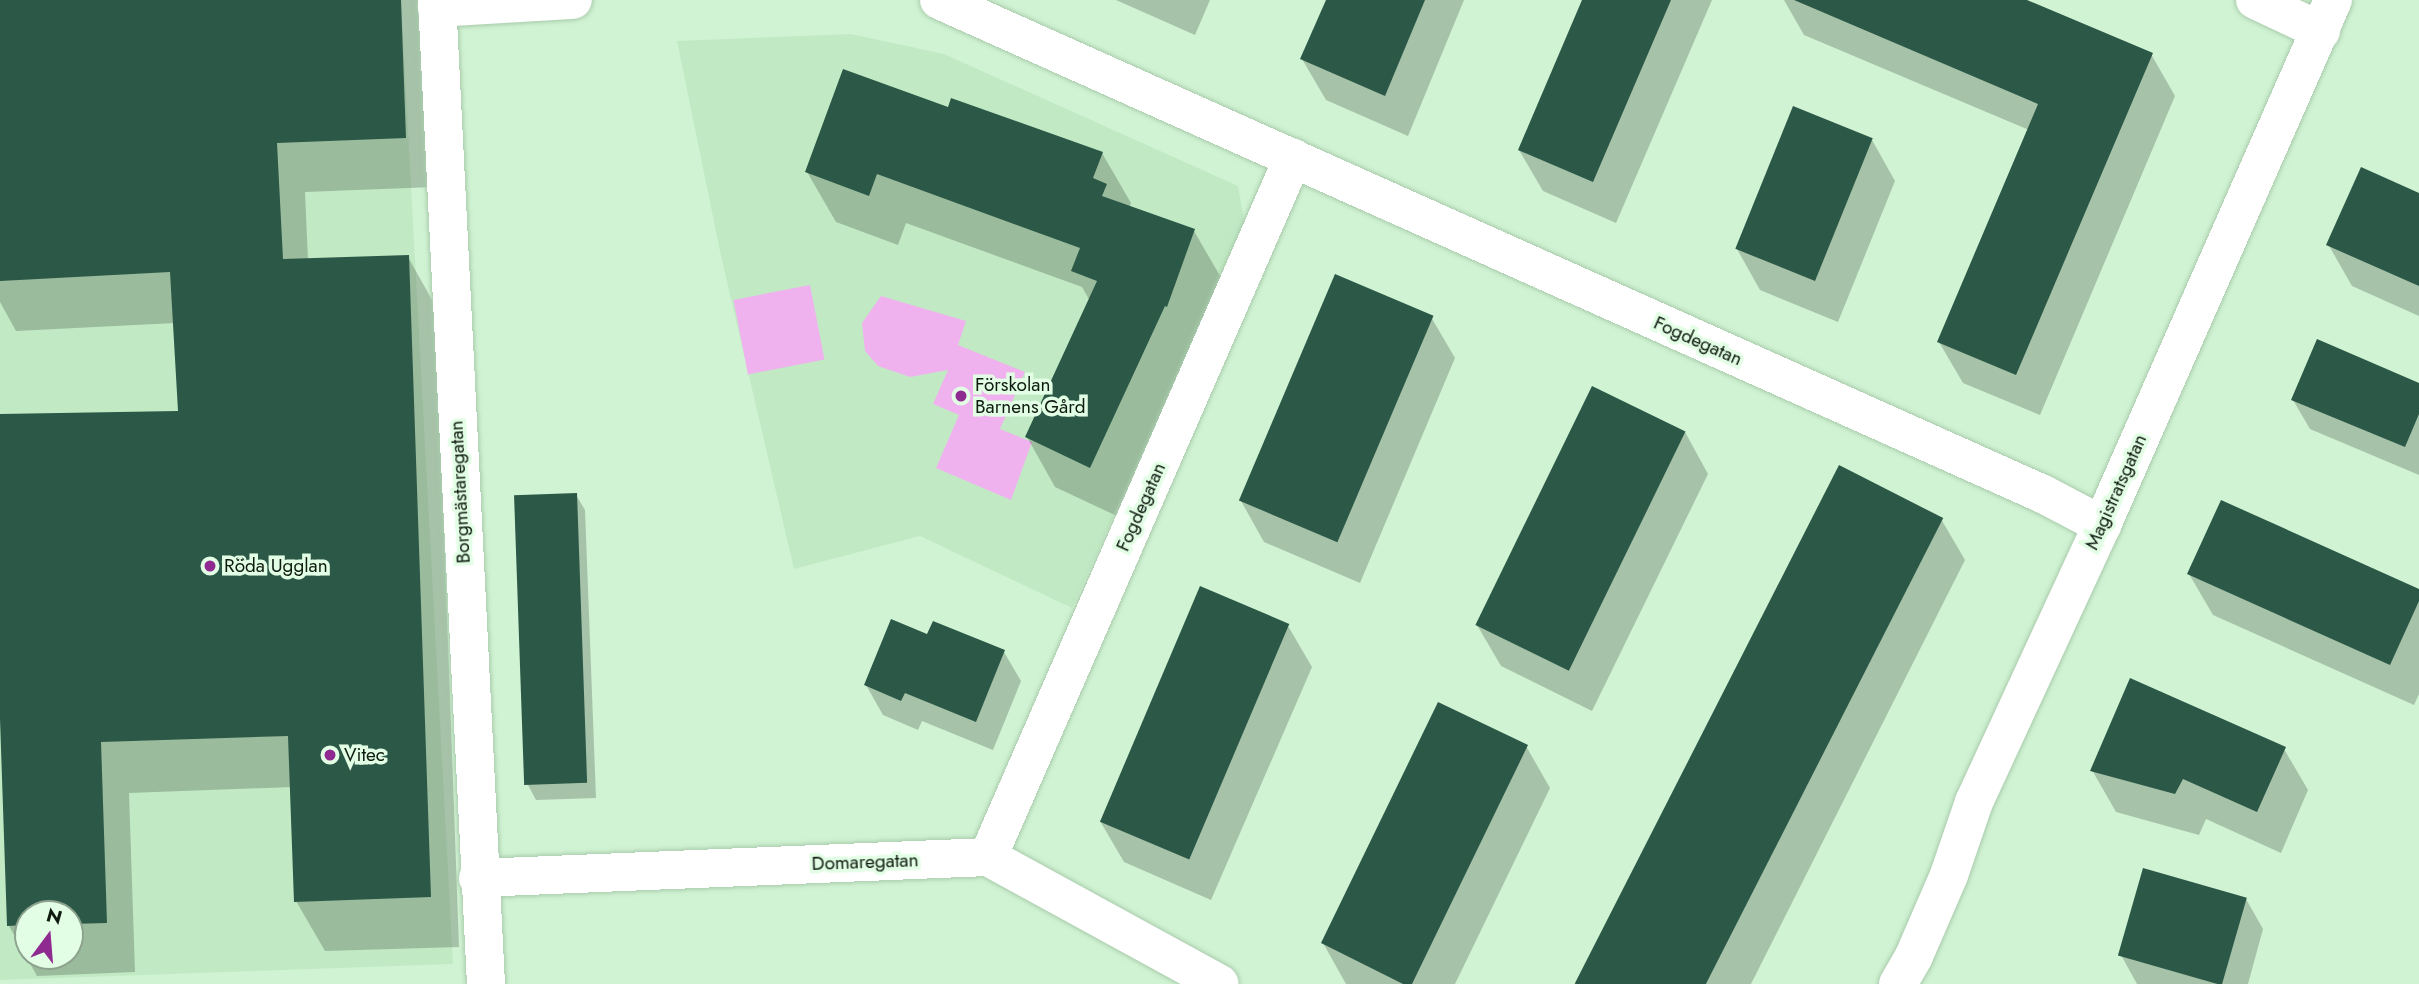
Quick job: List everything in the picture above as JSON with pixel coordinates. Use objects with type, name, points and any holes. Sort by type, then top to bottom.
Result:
[{"type":"street","points":[[437,4],[573,0]]},
{"type":"street","name":"Fogdegatan","points":[[939,0],[2043,494],[2102,525]]},
{"type":"street","points":[[2255,0],[2327,15]]},
{"type":"street","name":"Borgmästaregatan","points":[[437,4],[478,878],[486,984]]},
{"type":"street","name":"Magistratsgatan","points":[[1898,984],[1914,956],[1949,876],[1974,802],[2102,525],[2327,15]]},
{"type":"street","name":"Fogdegatan","points":[[988,857],[1293,158]]},
{"type":"street","points":[[988,857],[1220,984]]},
{"type":"street","name":"Domaregatan","points":[[478,878],[988,857]]},
{"type":"shaded area","name":"Röda Ugglan","points":[[0,0],[401,0],[453,964],[0,980]]},
{"type":"shaded area","name":"Förskolan Barnens Gård","points":[[851,34],[944,54],[1238,186],[1245,225],[1072,608],[920,536],[794,569],[721,256],[677,41]]},
{"type":"shaded area","points":[[810,285],[825,360],[748,374],[733,300]]},
{"type":"shaded area","points":[[881,296],[966,321],[958,345],[1025,372],[1000,429],[1032,442],[1011,500],[936,468],[959,415],[933,404],[948,370],[910,377],[878,366],[865,351],[862,323]]},
{"type":"building","name":"Röda Ugglan","points":[[0,0],[401,0],[406,138],[277,143],[283,259],[409,255],[431,897],[294,902],[288,736],[101,742],[107,923],[84,924],[84,900],[14,900],[14,926],[7,926],[0,719],[0,414],[178,411],[170,272],[0,281]]},
{"type":"building","points":[[1326,0],[1425,0],[1385,96],[1300,59]]},
{"type":"building","points":[[1582,0],[1671,0],[1593,182],[1518,150]]},
{"type":"building","points":[[1794,0],[2027,0],[2153,53],[2016,375],[1937,342],[2038,104]]},
{"type":"building","points":[[843,69],[948,107],[951,98],[1103,152],[1093,178],[1107,184],[1102,196],[1195,229],[1167,307],[1165,306],[1090,468],[1025,437],[1097,281],[1071,271],[1080,248],[877,174],[869,196],[805,172]]},
{"type":"building","points":[[1793,106],[1873,138],[1815,281],[1735,249]]},
{"type":"building","points":[[2361,167],[2419,193],[2419,286],[2326,245]]},
{"type":"building","points":[[1335,274],[1433,316],[1337,542],[1239,500]]},
{"type":"building","points":[[2317,339],[2419,383],[2419,414],[2405,447],[2291,400]]},
{"type":"building","points":[[1592,386],[1685,432],[1569,671],[1475,625]]},
{"type":"building","points":[[1839,465],[1943,518],[1706,984],[1575,984]]},
{"type":"building","points":[[577,493],[587,783],[524,785],[514,495]]},
{"type":"building","points":[[2221,500],[2419,589],[2419,601],[2390,665],[2187,574]]},
{"type":"building","points":[[1200,586],[1289,624],[1189,860],[1100,822]]},
{"type":"building","points":[[891,619],[927,634],[933,621],[1005,650],[976,722],[905,693],[901,701],[864,685]]},
{"type":"building","points":[[2130,678],[2286,747],[2257,812],[2183,779],[2175,794],[2090,771]]},
{"type":"building","points":[[1438,702],[1528,745],[1412,984],[1403,984],[1321,943]]},
{"type":"building","points":[[2143,868],[2247,898],[2222,984],[2118,955]]},
{"type":"place","name":"Förskolan Barnens Gård","points":[[961,396]]},
{"type":"place","name":"Röda Ugglan","points":[[210,566]]},
{"type":"place","name":"Vitec","points":[[330,755]]}]
